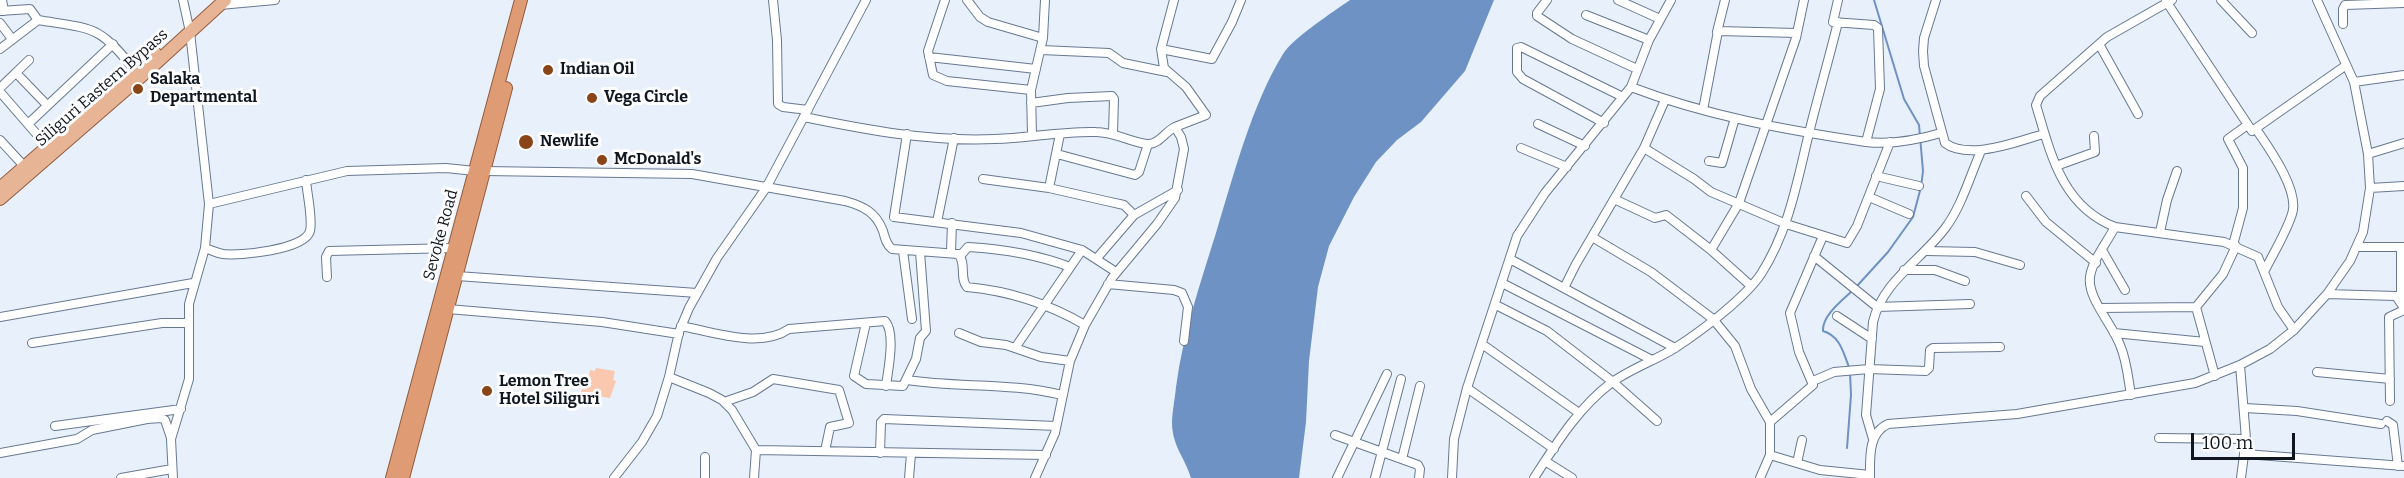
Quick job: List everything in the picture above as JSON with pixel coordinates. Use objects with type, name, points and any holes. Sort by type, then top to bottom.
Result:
[{"type":"highway","name":"Sevoke Road","points":[[403,478],[457,276],[520,0]]},
{"type":"highway","name":"Sevoke Road","points":[[392,478],[454,248],[480,171],[529,0]]},
{"type":"main road","name":"Siliguri Eastern Bypass","points":[[0,188],[135,71],[220,2]]},
{"type":"main road","name":"Siliguri Eastern Bypass","points":[[0,200],[189,28]]},
{"type":"street","points":[[2,0],[2,11],[30,9],[38,20],[98,32],[113,44],[135,71]]},
{"type":"street","points":[[171,439],[189,379],[187,323],[193,283],[205,248],[209,204],[189,28],[183,0]]},
{"type":"street","points":[[220,2],[275,0]]},
{"type":"street","points":[[773,0],[777,40],[778,104],[783,107],[875,131],[995,139],[1093,131],[1113,133],[1148,144],[1157,142],[1175,127],[1204,117],[1206,113],[1186,87],[1167,72],[1124,63],[1109,53],[1041,50]]},
{"type":"street","points":[[614,478],[651,429],[669,377],[680,330],[697,293],[717,258],[766,188],[866,0]]},
{"type":"street","points":[[945,0],[928,51],[932,73],[941,80],[1031,90]]},
{"type":"street","points":[[967,0],[980,18],[1043,38]]},
{"type":"street","points":[[1032,135],[1031,90],[1043,38],[1045,0]]},
{"type":"street","points":[[1167,72],[1161,49],[1174,0]]},
{"type":"street","points":[[1161,49],[1212,60],[1233,22],[1241,0]]},
{"type":"street","points":[[1547,0],[1537,13],[1538,16],[1572,39],[1637,69]]},
{"type":"street","points":[[1618,0],[1659,19]]},
{"type":"street","points":[[1452,478],[1454,439],[1467,388],[1520,231],[1545,193],[1631,87],[1649,40],[1671,0]]},
{"type":"street","points":[[1703,110],[1725,0]]},
{"type":"street","points":[[1711,250],[1738,204],[1797,33],[1804,0]]},
{"type":"street","points":[[1838,0],[1833,22],[1874,25],[1878,28],[1880,89],[1866,142]]},
{"type":"street","points":[[1936,0],[1924,38],[1923,51],[1924,66],[1945,143],[1950,147],[1981,151],[2044,134]]},
{"type":"street","points":[[2221,0],[2252,33]]},
{"type":"street","points":[[1770,455],[1797,463],[1819,474],[1870,477],[1875,432],[1888,424],[2017,414],[2196,383],[2240,365],[2270,348],[2294,330],[2327,294],[2357,247],[2363,232],[2370,188],[2368,154],[2354,82],[2317,0]]},
{"type":"street","points":[[2294,330],[2278,307],[2258,257],[2234,245],[2115,227],[2099,221],[2083,209],[2067,189],[2056,166],[2044,134],[2036,101],[2107,37],[2168,1],[2246,126],[2252,131],[2345,66]]},
{"type":"street","points":[[2343,24],[2345,5],[2404,3]]},
{"type":"street","points":[[1586,15],[1649,40]]},
{"type":"street","points":[[0,49],[38,20]]},
{"type":"street","points":[[1534,478],[1579,413],[1612,382],[1675,348],[1751,286],[1760,274],[1786,224],[1797,190],[1809,132],[1838,22]]},
{"type":"street","points":[[0,23],[12,39]]},
{"type":"street","points":[[1717,32],[1724,29],[1797,33]]},
{"type":"street","points":[[28,124],[113,44]]},
{"type":"street","points":[[2099,45],[2138,114]]},
{"type":"street","points":[[1604,123],[1523,79],[1517,72],[1517,48],[1521,47],[1623,97]]},
{"type":"street","points":[[929,57],[1036,69]]},
{"type":"street","points":[[29,60],[0,90],[47,146]]},
{"type":"street","points":[[2354,82],[2404,75]]},
{"type":"street","points":[[20,76],[47,105]]},
{"type":"street","points":[[1631,87],[1665,100],[1765,126],[1866,142],[1921,139],[1941,133]]},
{"type":"street","points":[[1031,103],[1112,96],[1114,99],[1113,133]]},
{"type":"street","points":[[1564,288],[1644,148],[1665,100]]},
{"type":"street","points":[[1709,161],[1722,164],[1736,118]]},
{"type":"street","points":[[1538,124],[1585,146]]},
{"type":"street","points":[[2196,307],[2223,274],[2234,245],[2243,208],[2243,168],[2228,139],[2246,126]]},
{"type":"street","points":[[1035,478],[1056,426],[1070,361],[1085,325],[1116,272],[1157,224],[1175,198],[1184,149],[1175,127]]},
{"type":"street","points":[[2256,129],[2278,163],[2294,203],[2293,214],[2265,270]]},
{"type":"street","points":[[894,217],[907,134]]},
{"type":"street","points":[[1049,188],[1060,134]]},
{"type":"street","points":[[2056,166],[2095,152],[2094,136]]},
{"type":"street","points":[[937,222],[954,138]]},
{"type":"street","points":[[0,140],[24,166]]},
{"type":"street","points":[[1644,148],[1694,179],[1707,190],[1786,224],[1843,243],[1849,242],[1890,142]]},
{"type":"street","points":[[2368,154],[2404,143]]},
{"type":"street","points":[[1057,154],[1135,175],[1139,172],[1148,144]]},
{"type":"street","points":[[1521,148],[1567,167]]},
{"type":"street","points":[[1873,439],[1866,415],[1877,307],[1889,287],[1904,270],[1927,251],[1948,225],[1981,151]]},
{"type":"street","points":[[209,204],[347,171],[376,169],[446,168],[480,171],[692,174],[857,204],[869,210],[878,219],[889,247],[903,251],[951,252],[961,255]]},
{"type":"street","points":[[2160,232],[2167,200],[2177,171]]},
{"type":"street","points":[[1876,176],[1919,186]]},
{"type":"street","points":[[983,179],[1049,188],[1124,205],[1134,215]]},
{"type":"street","points":[[205,248],[220,254],[244,254],[286,247],[307,237],[310,230],[306,180]]},
{"type":"street","points":[[2370,188],[2404,186]]},
{"type":"street","points":[[1097,258],[1134,215],[1178,190]]},
{"type":"street","points":[[2026,196],[2046,222],[2096,263]]},
{"type":"street","points":[[1869,197],[1909,214]]},
{"type":"street","points":[[1614,199],[1655,218],[1666,215],[1711,250],[1751,286]]},
{"type":"street","points":[[878,219],[894,217],[1002,229],[1082,250],[1116,272]]},
{"type":"street","points":[[951,252],[952,224]]},
{"type":"street","points":[[2115,227],[2091,271],[2090,282],[2091,292],[2125,357],[2131,395]]},
{"type":"street","points":[[1770,422],[1812,386],[1813,381],[1799,352],[1790,315],[1798,290],[1823,236]]},
{"type":"street","points":[[1592,237],[1651,272],[1713,319],[1735,346],[1751,389],[1770,422],[1770,455],[1761,478]]},
{"type":"street","points":[[1070,267],[1026,253],[1001,248],[968,247],[961,255],[964,283],[967,287],[999,291],[1044,305],[1085,325]]},
{"type":"street","points":[[2357,247],[2402,247],[2403,307]]},
{"type":"street","points":[[327,277],[326,257],[329,251],[454,248]]},
{"type":"street","points":[[1015,348],[1082,250]]},
{"type":"street","points":[[2102,250],[2125,290]]},
{"type":"street","points":[[903,251],[912,319]]},
{"type":"street","points":[[1927,251],[1975,252],[2020,265]]},
{"type":"street","points":[[866,323],[854,376],[866,384],[903,386],[916,359],[920,338],[926,331],[920,252]]},
{"type":"street","points":[[1814,256],[1877,307],[1970,304]]},
{"type":"street","points":[[1510,259],[1675,348]]},
{"type":"street","points":[[1904,270],[1935,270],[1965,281]]},
{"type":"street","points":[[457,276],[697,293]]},
{"type":"street","points":[[0,317],[193,283]]},
{"type":"street","points":[[1502,283],[1652,360]]},
{"type":"street","points":[[1108,284],[1174,290],[1182,293],[1188,307],[1184,341]]},
{"type":"street","points":[[2327,294],[2396,296],[2403,307]]},
{"type":"street","points":[[1496,305],[1547,331],[1612,382],[1657,422]]},
{"type":"street","points":[[2100,308],[2196,307]]},
{"type":"street","points":[[2196,307],[2215,376]]},
{"type":"street","points":[[2390,401],[2389,317],[2403,307]]},
{"type":"street","points":[[448,309],[602,322],[749,338],[780,335],[789,329],[885,321],[889,325],[890,351],[886,386]]},
{"type":"street","points":[[1837,316],[1872,339]]},
{"type":"street","points":[[32,343],[162,323],[187,323]]},
{"type":"street","points":[[959,333],[981,342],[1015,348],[1041,357],[1070,361]]},
{"type":"street","points":[[2114,333],[2205,342]]},
{"type":"street","points":[[1482,344],[1579,413]]},
{"type":"street","points":[[1813,381],[1834,372],[1869,369],[1926,371],[1929,368],[1930,350],[1933,348],[2000,347]]},
{"type":"street","points":[[2240,365],[2246,439],[2241,478]]},
{"type":"street","points":[[2317,372],[2390,379]]},
{"type":"street","points":[[1337,478],[1387,374]]},
{"type":"street","points":[[669,377],[709,393],[724,402],[738,418],[756,450],[754,478]]},
{"type":"street","points":[[1377,477],[1401,379]]},
{"type":"street","points":[[724,402],[753,392],[773,380],[839,390],[849,423],[830,427],[825,451]]},
{"type":"street","points":[[907,380],[945,385],[1016,387],[1062,395]]},
{"type":"street","points":[[1402,459],[1420,386]]},
{"type":"street","points":[[1467,388],[1554,449]]},
{"type":"street","points":[[2245,408],[2297,411],[2393,425],[2401,466],[2245,454]]},
{"type":"street","points":[[55,426],[181,409]]},
{"type":"street","points":[[0,453],[77,439],[92,430],[161,418],[165,420],[171,439],[173,478]]},
{"type":"street","points":[[880,453],[881,422],[884,419],[1056,426]]},
{"type":"street","points":[[1335,435],[1419,466],[1419,478]]},
{"type":"street","points":[[2159,438],[2246,439]]},
{"type":"street","points":[[1797,463],[1802,440]]},
{"type":"street","points":[[756,450],[1046,455]]},
{"type":"street","points":[[909,478],[911,454]]},
{"type":"street","points":[[705,457],[705,478]]},
{"type":"street","points":[[1545,461],[1572,478]]},
{"type":"street","points":[[121,478],[172,469]]},
{"type":"shaded area","points":[[596,368],[615,371],[613,380],[616,381],[610,398],[581,393],[584,380],[588,381],[590,370],[595,371]]},
{"type":"water","points":[[1350,0],[1494,0],[1465,71],[1421,122],[1397,140],[1376,162],[1354,197],[1329,246],[1318,287],[1299,478],[1191,478],[1173,432],[1172,415],[1183,348],[1236,165],[1262,95],[1283,54],[1304,33]]},
{"type":"waterway","points":[[1857,286],[1888,252],[1913,217],[1923,171],[1919,125],[1904,99],[1874,0]]},
{"type":"waterway","points":[[1849,367],[1837,341],[1829,333],[1823,331],[1829,314],[1853,290]]},
{"type":"waterway","points":[[1847,448],[1851,395],[1850,373]]},
{"type":"place","name":"Indian Oil","points":[[548,70]]},
{"type":"place","name":"Salaka Departmental","points":[[138,89]]},
{"type":"place","name":"Vega Circle","points":[[592,98]]},
{"type":"place","name":"Newlife","points":[[526,142]]},
{"type":"place","name":"McDonald's","points":[[602,160]]},
{"type":"place","name":"Lemon Tree Hotel Siliguri","points":[[487,391]]}]
